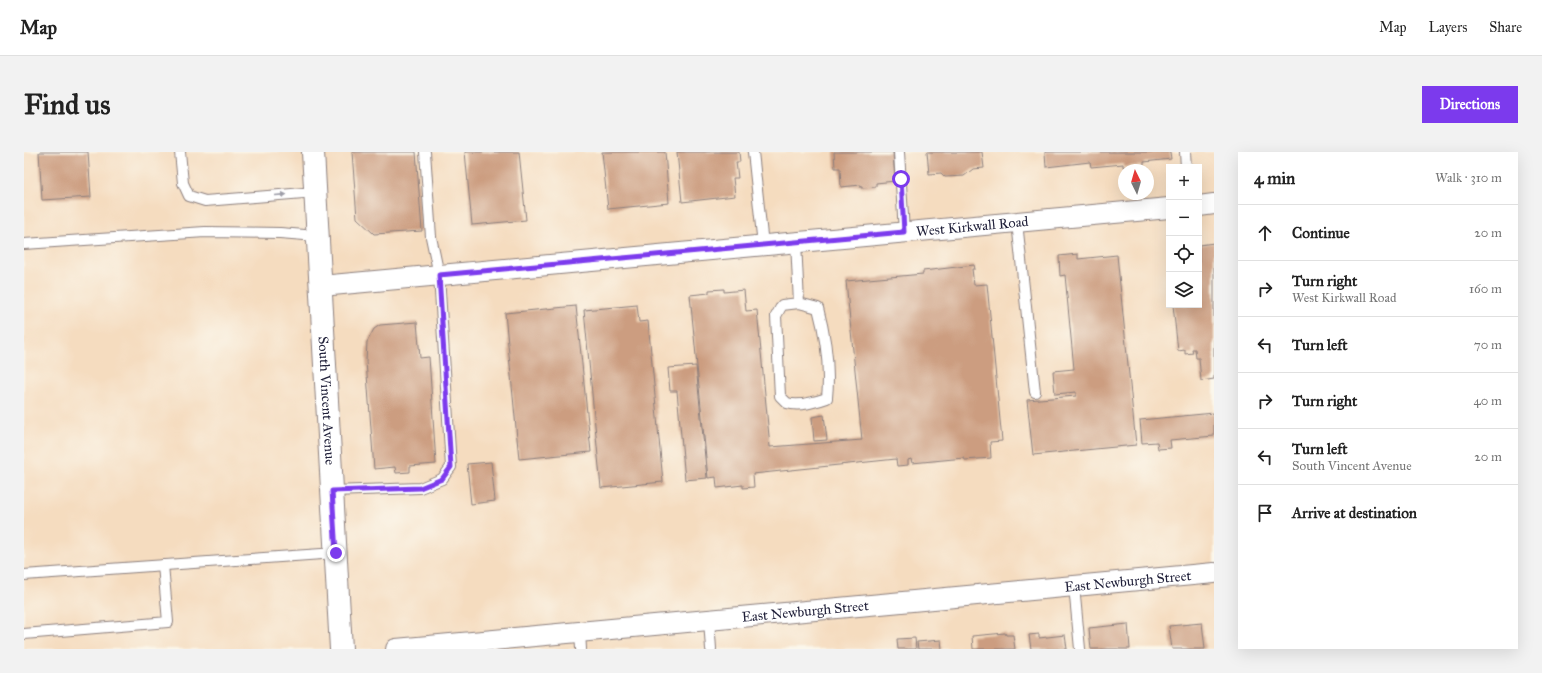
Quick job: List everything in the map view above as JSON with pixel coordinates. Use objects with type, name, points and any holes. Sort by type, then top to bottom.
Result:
[{"type":"street","name":"South Vincent Avenue","points":[[313,152],[341,649]]},
{"type":"street","points":[[1202,206],[1214,204]]},
{"type":"street","name":"West Kirkwall Road","points":[[321,286],[1166,208]]},
{"type":"street","name":"East Newburgh Street","points":[[396,649],[581,640],[709,620],[1214,573]]},
{"type":"lane","points":[[180,152],[183,183],[189,196],[205,201],[316,192]]},
{"type":"lane","points":[[332,491],[420,488],[442,479],[451,467],[439,275],[431,237],[426,152]]},
{"type":"lane","points":[[753,152],[763,245]]},
{"type":"lane","points":[[899,152],[904,232]]},
{"type":"lane","points":[[1185,152],[1186,164]]},
{"type":"lane","points":[[1017,222],[1035,392]]},
{"type":"lane","points":[[24,244],[205,232],[280,233],[317,236]]},
{"type":"lane","points":[[796,242],[799,303]]},
{"type":"lane","points":[[799,303],[818,308],[824,331],[828,366],[828,384],[827,398],[810,403],[798,404],[787,402],[780,396],[776,316],[782,305],[799,303]]},
{"type":"lane","points":[[24,575],[336,553]]},
{"type":"lane","points":[[24,634],[168,622],[163,565]]},
{"type":"lane","points":[[1074,586],[1080,649]]},
{"type":"lane","points":[[709,620],[711,649]]},
{"type":"building","points":[[39,152],[88,152],[91,197],[42,200]]},
{"type":"building","points":[[352,152],[416,152],[422,231],[374,234],[357,218]]},
{"type":"building","points":[[465,152],[519,152],[526,220],[472,225]]},
{"type":"building","points":[[602,152],[665,152],[669,203],[608,209]]},
{"type":"building","points":[[677,152],[739,152],[740,162],[736,162],[738,178],[733,178],[735,196],[682,202]]},
{"type":"building","points":[[834,152],[893,152],[895,181],[876,183],[876,187],[861,188],[861,185],[841,187],[840,168],[835,168]]},
{"type":"building","points":[[927,152],[982,152],[984,168],[973,169],[964,176],[945,177],[941,173],[929,174]]},
{"type":"building","points":[[1045,152],[1170,152],[1171,159],[1144,162],[1144,164],[1118,164],[1091,167],[1090,162],[1046,167]]},
{"type":"building","points":[[1214,243],[1214,379],[1201,381],[1199,358],[1196,358],[1195,349],[1192,349],[1193,353],[1185,354],[1185,350],[1178,351],[1173,308],[1202,308],[1202,245]]},
{"type":"building","points":[[1078,254],[1078,259],[1117,255],[1136,445],[1033,455],[1027,400],[1076,396],[1076,392],[1055,394],[1053,371],[1074,369],[1065,275],[1060,276],[1059,256]]},
{"type":"building","points":[[974,265],[975,269],[972,269],[974,285],[987,284],[1002,441],[990,442],[991,458],[965,460],[964,458],[912,463],[911,459],[908,460],[908,465],[897,466],[896,459],[753,474],[754,487],[743,488],[743,485],[717,488],[716,477],[708,478],[690,295],[709,293],[709,290],[724,289],[724,292],[744,290],[746,311],[757,310],[770,447],[862,440],[846,281],[923,274],[923,271]]},
{"type":"building","points":[[637,305],[639,322],[648,321],[663,482],[601,488],[584,310]]},
{"type":"building","points":[[576,306],[591,452],[519,459],[505,313]]},
{"type":"building","points":[[417,322],[420,358],[429,357],[436,464],[410,466],[410,472],[396,473],[395,467],[374,469],[366,361],[367,342],[374,329],[380,325]]},
{"type":"building","points":[[696,366],[707,478],[685,480],[677,391],[670,391],[668,368]]},
{"type":"building","points":[[1214,413],[1214,436],[1170,440],[1171,448],[1158,449],[1157,442],[1142,443],[1140,420]]},
{"type":"building","points":[[824,415],[827,440],[814,441],[812,417]]},
{"type":"building","points":[[491,462],[495,501],[471,504],[467,464]]},
{"type":"building","points":[[1202,623],[1205,649],[1172,649],[1169,626]]},
{"type":"building","points":[[1128,624],[1130,649],[1091,649],[1089,628]]},
{"type":"building","points":[[1005,633],[1006,635],[1013,635],[1015,649],[973,649],[972,636]]},
{"type":"building","points":[[1039,634],[1039,638],[1065,635],[1067,649],[1031,649],[1029,635]]},
{"type":"building","points":[[915,638],[916,649],[898,649],[897,639]]},
{"type":"building","points":[[941,640],[942,649],[918,649],[917,642]]},
{"type":"route","points":[[336,553],[332,491],[420,488],[442,479],[451,467],[439,275],[904,232],[901,179]]}]
